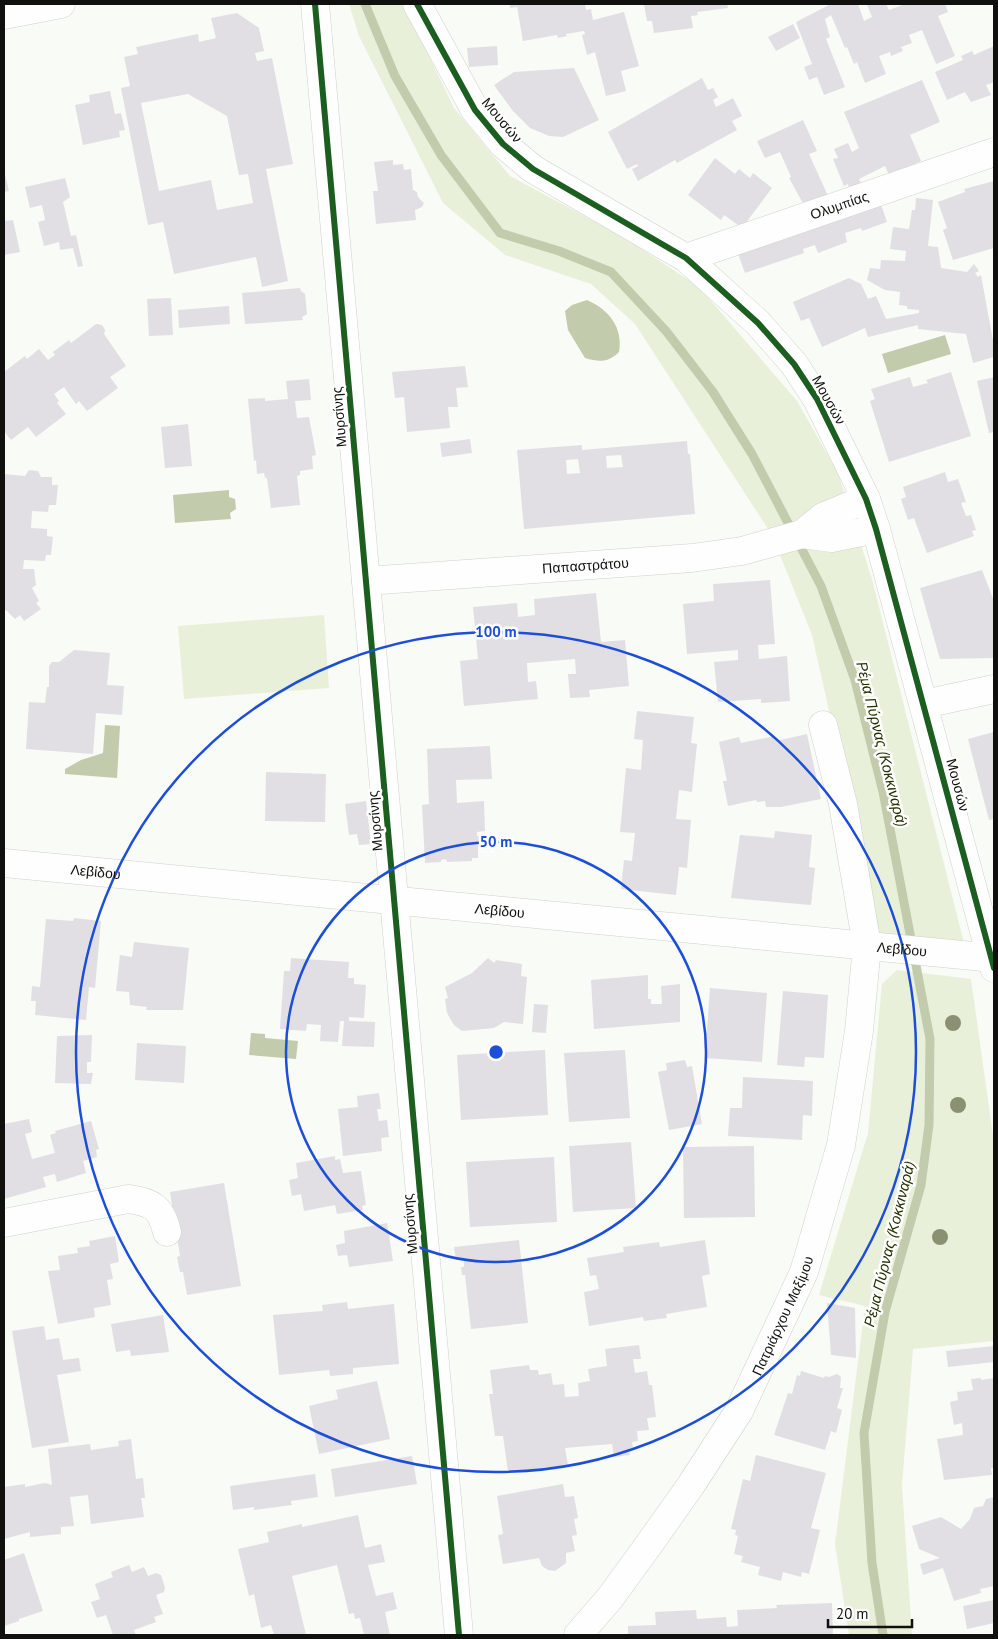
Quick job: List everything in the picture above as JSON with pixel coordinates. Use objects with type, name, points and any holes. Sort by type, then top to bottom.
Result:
[{"type":"street","points":[[4,15],[61,4]]},
{"type":"street","name":"Μυρσίνης","points":[[315,4],[459,1635]]},
{"type":"street","name":"Μουσών","points":[[418,4],[475,110],[503,144],[533,169],[686,258],[758,323],[794,364],[817,399],[866,499],[876,529],[994,961]]},
{"type":"street","name":"Ολυμπίας","points":[[686,258],[994,152]]},
{"type":"street","name":"Παπαστράτου","points":[[802,534],[823,517],[866,499]]},
{"type":"street","name":"Παπαστράτου","points":[[366,581],[692,558],[742,550],[802,534],[832,538],[876,529]]},
{"type":"street","points":[[924,704],[994,689]]},
{"type":"street","name":"Πατριάρχου Μαξίμου","points":[[578,1635],[610,1598],[655,1536],[739,1412],[804,1272],[841,1145],[859,1031],[867,946],[843,804],[823,725]]},
{"type":"street","name":"Λεβίδου","points":[[4,863],[867,946],[994,961]]},
{"type":"street","points":[[4,1223],[128,1199],[142,1201],[155,1207],[163,1217],[167,1232]]},
{"type":"shaded area","points":[[349,4],[404,4],[454,108],[510,176],[625,238],[699,287],[797,401],[838,473],[872,579],[966,951],[869,943],[849,799],[812,635],[772,535],[635,324],[591,284],[505,255],[443,203],[359,36]]},
{"type":"shaded area","points":[[587,300],[608,314],[613,320],[619,335],[619,352],[607,360],[599,361],[585,358],[568,330],[565,311],[572,305]]},
{"type":"shaded area","points":[[945,335],[951,354],[888,373],[882,354]]},
{"type":"shaded area","points":[[229,490],[229,497],[235,499],[236,509],[230,513],[231,519],[175,523],[173,495]]},
{"type":"shaded area","points":[[324,615],[329,688],[184,699],[178,626]]},
{"type":"shaded area","points":[[105,725],[120,726],[117,778],[65,774],[65,769],[81,760],[103,753]]},
{"type":"shaded area","points":[[897,970],[971,979],[994,1143],[994,1341],[913,1349],[902,1485],[912,1635],[849,1635],[835,1544],[865,1306],[819,1295],[868,1133],[882,984]]},
{"type":"shaded area","points":[[251,1033],[265,1034],[265,1038],[298,1041],[296,1059],[249,1055]]},
{"type":"building","points":[[510,4],[585,4],[586,10],[591,9],[593,20],[624,12],[639,66],[621,71],[626,91],[606,96],[595,52],[587,55],[582,35],[585,34],[584,31],[566,34],[567,36],[558,38],[557,35],[523,41],[517,7],[510,8]]},
{"type":"building","points":[[644,4],[727,4],[728,8],[697,12],[698,15],[691,16],[693,28],[654,33],[652,21],[647,21]]},
{"type":"building","points":[[831,4],[858,4],[864,21],[872,17],[867,5],[869,4],[886,4],[889,10],[905,4],[945,4],[948,12],[938,16],[955,56],[936,64],[922,30],[909,35],[912,43],[901,47],[903,51],[891,56],[890,52],[879,56],[886,74],[865,83],[857,62],[854,64],[847,47],[845,48],[831,15],[825,19],[830,37],[826,39],[845,87],[824,95],[817,77],[809,80],[804,67],[812,64],[796,22]]},
{"type":"building","points":[[237,13],[259,28],[264,51],[255,53],[257,61],[272,58],[293,164],[266,169],[288,281],[262,287],[256,257],[174,274],[163,222],[148,225],[121,88],[130,86],[124,57],[138,54],[136,47],[198,34],[199,42],[216,38],[211,18]],"holes":[[[188,94],[227,116],[239,175],[248,174],[253,203],[217,210],[211,180],[159,191],[141,103]]]},
{"type":"building","points":[[793,24],[800,38],[776,51],[768,37]]},
{"type":"building","points":[[497,46],[498,65],[469,67],[467,48]]},
{"type":"building","points":[[994,46],[994,82],[986,85],[991,95],[971,102],[965,92],[947,100],[935,72],[963,60],[961,56],[972,51],[974,55]]},
{"type":"building","points":[[574,68],[599,120],[563,137],[549,136],[530,128],[513,111],[494,85],[514,72]]},
{"type":"building","points":[[702,78],[708,90],[713,88],[718,97],[713,100],[716,107],[733,98],[742,116],[732,121],[737,130],[677,163],[675,160],[638,181],[632,169],[638,166],[637,164],[627,169],[608,132]]},
{"type":"building","points":[[922,80],[940,122],[910,135],[921,161],[889,175],[885,166],[859,179],[862,186],[850,191],[848,184],[844,186],[833,159],[838,158],[834,149],[848,143],[852,152],[859,148],[844,112]]},
{"type":"building","points":[[110,91],[115,114],[121,113],[125,130],[119,131],[120,137],[83,145],[75,105],[90,102],[89,95]]},
{"type":"building","points":[[803,120],[817,151],[809,154],[828,196],[805,207],[789,178],[791,177],[780,152],[765,158],[757,141]]},
{"type":"building","points":[[715,158],[735,174],[739,169],[750,178],[753,173],[772,188],[742,228],[724,215],[721,220],[688,195]]},
{"type":"building","points":[[393,160],[393,165],[403,164],[404,170],[411,169],[413,190],[417,192],[418,197],[424,203],[422,207],[415,210],[416,220],[376,224],[373,191],[378,191],[374,162]]},
{"type":"building","points":[[4,170],[9,191],[4,192]]},
{"type":"building","points":[[65,178],[70,197],[63,202],[71,236],[76,235],[83,266],[78,267],[73,248],[60,250],[59,242],[44,246],[38,222],[45,220],[42,205],[30,208],[25,187]]},
{"type":"building","points":[[994,181],[994,248],[953,260],[943,230],[947,228],[938,202],[965,192],[964,189]]},
{"type":"building","points":[[916,198],[933,200],[928,246],[938,247],[941,268],[967,272],[974,264],[979,271],[975,273],[978,277],[981,275],[994,346],[994,357],[973,363],[966,334],[918,329],[918,325],[868,337],[865,328],[822,347],[809,318],[801,321],[793,302],[849,278],[861,284],[868,299],[876,296],[886,319],[919,313],[919,310],[907,309],[907,306],[899,305],[900,292],[885,290],[867,280],[870,268],[880,269],[881,260],[905,261],[906,251],[890,249],[893,227],[909,229],[912,210],[915,210]]},
{"type":"building","points":[[879,199],[887,222],[862,231],[861,228],[845,233],[847,242],[818,253],[815,245],[803,249],[804,253],[745,273],[736,248]]},
{"type":"building","points":[[13,220],[20,252],[4,255],[4,221]]},
{"type":"building","points":[[300,288],[305,294],[307,314],[302,317],[303,320],[245,324],[242,293]]},
{"type":"building","points":[[171,298],[173,335],[149,336],[147,299]]},
{"type":"building","points":[[229,306],[230,324],[179,328],[178,310]]},
{"type":"building","points":[[96,324],[102,325],[105,330],[104,334],[126,366],[110,377],[118,388],[87,411],[79,401],[76,404],[64,387],[54,394],[59,401],[57,403],[66,414],[36,437],[28,427],[11,440],[4,431],[4,372],[25,356],[27,359],[39,349],[48,360],[55,355],[53,352],[69,340],[71,343]]},
{"type":"building","points":[[465,366],[468,387],[456,388],[458,407],[448,407],[450,428],[407,432],[404,397],[395,398],[392,372]]},
{"type":"building","points":[[951,372],[971,436],[889,462],[870,401],[875,399],[871,389],[910,377],[913,387],[928,383],[926,380]]},
{"type":"building","points":[[994,377],[994,432],[989,433],[977,381]]},
{"type":"building","points":[[309,379],[311,400],[295,401],[297,418],[309,417],[316,455],[312,456],[313,469],[300,471],[300,475],[297,476],[300,505],[271,508],[267,478],[265,478],[264,473],[257,474],[256,460],[254,461],[248,399],[265,398],[265,401],[288,399],[286,381]]},
{"type":"building","points":[[188,424],[192,466],[165,468],[161,427]]},
{"type":"building","points":[[470,439],[472,453],[442,457],[440,443]]},
{"type":"building","points":[[687,441],[688,454],[690,454],[695,514],[524,529],[517,450],[582,445],[582,450]],"holes":[[[621,455],[623,467],[607,468],[606,456]],[[578,459],[580,473],[567,474],[566,460]]]},
{"type":"building","points":[[29,470],[38,471],[41,477],[52,477],[52,485],[58,485],[56,505],[49,505],[48,512],[32,511],[31,528],[47,529],[47,536],[53,537],[51,555],[46,555],[45,561],[24,560],[23,569],[34,569],[36,585],[32,588],[39,601],[36,603],[41,609],[24,621],[20,615],[15,619],[6,610],[4,612],[4,474],[25,476]]},
{"type":"building","points":[[945,472],[948,482],[958,479],[966,502],[961,503],[966,516],[971,515],[976,530],[972,531],[974,536],[927,553],[914,518],[908,520],[901,499],[906,497],[903,487]]},
{"type":"building","points":[[982,570],[994,601],[994,658],[940,659],[920,588]]},
{"type":"building","points":[[770,580],[775,644],[758,645],[759,659],[787,656],[790,701],[761,703],[761,699],[718,702],[714,662],[738,660],[738,650],[687,654],[683,604],[714,601],[713,584]]},
{"type":"building","points":[[596,593],[601,642],[625,640],[629,686],[589,690],[590,697],[570,698],[568,674],[576,674],[575,659],[527,663],[528,682],[536,681],[538,699],[464,706],[460,661],[478,659],[473,607],[517,603],[518,617],[535,615],[534,599]]},
{"type":"building","points":[[74,650],[110,653],[107,685],[124,686],[122,715],[96,713],[93,754],[26,749],[29,702],[45,703],[47,687],[49,687],[49,666],[52,662],[59,662]]},
{"type":"building","points":[[637,711],[694,717],[691,743],[697,744],[692,792],[679,790],[676,819],[691,820],[687,868],[679,867],[676,895],[621,889],[624,860],[632,861],[635,833],[620,832],[626,768],[641,770],[643,740],[634,739]]},
{"type":"building","points":[[994,732],[994,819],[989,820],[968,739]]},
{"type":"building","points":[[807,734],[821,799],[781,807],[766,807],[765,801],[757,802],[756,800],[728,806],[723,781],[727,781],[719,742],[739,737],[741,743],[775,736],[776,741]]},
{"type":"building","points":[[490,746],[492,779],[456,780],[457,803],[484,801],[485,831],[477,832],[477,836],[480,836],[481,848],[478,848],[478,858],[472,858],[472,861],[447,862],[446,859],[441,860],[441,862],[425,863],[422,805],[429,804],[427,749]]},
{"type":"building","points":[[266,772],[326,774],[325,822],[265,821]]},
{"type":"building","points":[[366,801],[371,844],[359,845],[357,834],[349,835],[345,804]]},
{"type":"building","points":[[775,831],[812,835],[809,867],[815,868],[811,905],[731,898],[740,835],[774,838]]},
{"type":"building","points":[[74,918],[101,921],[95,988],[89,987],[86,1020],[35,1015],[36,1001],[31,1001],[32,986],[40,987],[46,919],[73,921]]},
{"type":"building","points":[[134,942],[189,948],[183,1010],[146,1010],[147,1007],[130,1005],[129,992],[116,991],[120,955],[132,957]]},
{"type":"building","points":[[291,958],[349,962],[348,978],[354,978],[354,984],[366,985],[364,1018],[349,1017],[349,1021],[375,1022],[374,1047],[342,1046],[344,1021],[340,1021],[338,1042],[320,1041],[321,1025],[307,1024],[306,1031],[280,1029],[284,971],[290,971]]},
{"type":"building","points":[[488,958],[494,963],[496,960],[522,964],[521,976],[527,977],[523,1024],[504,1022],[494,1028],[462,1031],[454,1025],[447,1013],[445,999],[448,998],[445,987],[472,973]]},
{"type":"building","points":[[648,975],[648,999],[651,999],[651,1004],[662,1004],[661,986],[680,984],[680,1022],[594,1029],[591,980]]},
{"type":"building","points":[[710,988],[767,993],[762,1062],[705,1058]]},
{"type":"building","points":[[783,991],[828,995],[824,1058],[805,1057],[804,1067],[777,1065]]},
{"type":"building","points":[[534,1004],[548,1005],[546,1033],[532,1032]]},
{"type":"building","points":[[92,1035],[91,1062],[87,1062],[87,1073],[93,1073],[91,1084],[55,1083],[57,1036]]},
{"type":"building","points":[[137,1043],[186,1046],[184,1083],[135,1080]]},
{"type":"building","points":[[545,1050],[548,1115],[461,1120],[457,1055]]},
{"type":"building","points":[[625,1050],[630,1118],[569,1122],[564,1053]]},
{"type":"building","points":[[685,1060],[687,1067],[692,1066],[702,1124],[669,1130],[658,1072],[667,1070],[666,1063]]},
{"type":"building","points":[[743,1077],[813,1081],[812,1116],[803,1115],[802,1140],[728,1136],[730,1108],[742,1108]]},
{"type":"building","points":[[379,1093],[381,1109],[377,1109],[379,1121],[387,1120],[389,1137],[381,1138],[382,1151],[343,1156],[338,1109],[358,1107],[357,1096]]},
{"type":"building","points":[[29,1119],[32,1132],[25,1134],[32,1159],[55,1153],[50,1135],[56,1133],[55,1131],[91,1121],[99,1149],[96,1150],[97,1157],[83,1161],[86,1173],[57,1182],[55,1174],[43,1177],[46,1187],[4,1199],[4,1124]]},
{"type":"building","points":[[631,1142],[636,1208],[573,1212],[569,1146]]},
{"type":"building","points":[[754,1146],[755,1217],[684,1218],[683,1147]]},
{"type":"building","points":[[335,1156],[335,1160],[340,1159],[343,1173],[361,1171],[366,1205],[362,1206],[363,1210],[337,1214],[335,1205],[304,1211],[301,1194],[292,1196],[289,1180],[298,1178],[296,1163]]},
{"type":"building","points":[[554,1157],[557,1222],[470,1227],[466,1162]]},
{"type":"building","points":[[224,1183],[241,1286],[187,1295],[183,1272],[180,1272],[177,1257],[180,1256],[170,1192]]},
{"type":"building","points":[[387,1223],[393,1261],[349,1267],[347,1255],[338,1256],[336,1245],[345,1243],[344,1231]]},
{"type":"building","points":[[115,1236],[119,1262],[110,1264],[113,1279],[107,1280],[111,1305],[94,1308],[95,1317],[58,1324],[48,1271],[60,1270],[58,1256],[78,1253],[77,1248],[90,1246],[89,1241]]},
{"type":"building","points":[[519,1240],[528,1323],[471,1329],[465,1275],[462,1275],[461,1267],[464,1267],[464,1259],[456,1260],[454,1247]]},
{"type":"building","points":[[705,1240],[710,1274],[702,1276],[707,1307],[666,1314],[667,1318],[644,1321],[643,1317],[589,1326],[584,1292],[599,1289],[596,1275],[590,1276],[587,1258],[624,1252],[623,1247],[659,1242],[660,1247]]},
{"type":"building","points":[[347,1302],[348,1309],[394,1304],[399,1364],[353,1368],[353,1374],[330,1376],[329,1370],[279,1375],[273,1315],[323,1311],[322,1305]]},
{"type":"building","points":[[827,1303],[855,1308],[856,1358],[831,1355]]},
{"type":"building","points":[[163,1315],[169,1352],[131,1356],[130,1350],[116,1352],[111,1324]]},
{"type":"building","points":[[44,1326],[46,1340],[59,1338],[63,1360],[79,1358],[81,1371],[57,1375],[69,1442],[32,1448],[12,1331]]},
{"type":"building","points":[[639,1345],[641,1359],[633,1359],[635,1373],[647,1371],[649,1385],[652,1385],[656,1417],[647,1418],[649,1430],[637,1431],[638,1441],[632,1442],[633,1448],[629,1449],[630,1455],[614,1457],[612,1444],[565,1448],[568,1465],[508,1472],[503,1436],[495,1436],[489,1394],[493,1394],[490,1370],[529,1365],[530,1370],[538,1370],[539,1375],[551,1373],[553,1385],[564,1384],[565,1397],[579,1396],[578,1383],[590,1381],[588,1369],[607,1366],[605,1349]]},
{"type":"building","points":[[994,1346],[994,1362],[948,1367],[946,1351]]},
{"type":"building","points":[[801,1371],[824,1378],[825,1376],[829,1377],[837,1374],[841,1377],[840,1388],[843,1388],[837,1408],[842,1410],[836,1433],[831,1431],[825,1450],[774,1435],[788,1393],[792,1394],[797,1375],[800,1376]]},
{"type":"building","points":[[981,1378],[981,1380],[994,1378],[994,1468],[991,1468],[992,1475],[944,1480],[937,1439],[963,1435],[962,1423],[954,1425],[950,1402],[958,1400],[957,1392],[973,1390],[971,1379]]},
{"type":"building","points":[[377,1381],[390,1439],[319,1454],[309,1406],[338,1399],[336,1390]]},
{"type":"building","points":[[131,1439],[136,1479],[143,1478],[145,1498],[141,1498],[144,1517],[91,1524],[88,1495],[70,1497],[74,1526],[61,1527],[61,1534],[30,1537],[30,1532],[4,1539],[4,1487],[25,1484],[25,1487],[45,1483],[52,1485],[48,1449],[90,1444],[91,1450],[119,1446],[118,1441]]},
{"type":"building","points":[[756,1455],[826,1473],[811,1528],[820,1530],[809,1574],[802,1572],[801,1577],[783,1572],[781,1581],[758,1575],[760,1567],[741,1562],[743,1556],[734,1554],[738,1536],[735,1535],[736,1530],[731,1529],[743,1479],[750,1481]]},
{"type":"building","points":[[412,1456],[417,1484],[335,1497],[331,1469]]},
{"type":"building","points":[[315,1474],[318,1497],[291,1501],[292,1505],[254,1510],[254,1507],[233,1510],[230,1486]]},
{"type":"building","points":[[563,1484],[565,1497],[574,1496],[578,1518],[574,1519],[577,1535],[572,1536],[575,1551],[566,1553],[566,1563],[555,1571],[548,1570],[542,1566],[539,1558],[503,1564],[498,1535],[503,1534],[497,1496]]},
{"type":"building","points":[[994,1497],[994,1586],[980,1589],[981,1593],[954,1601],[943,1568],[923,1575],[920,1564],[940,1558],[919,1549],[912,1526],[941,1517],[961,1529],[970,1519],[974,1508],[983,1506],[986,1499]]},
{"type":"building","points":[[358,1515],[365,1548],[381,1544],[385,1562],[368,1565],[376,1596],[393,1592],[397,1609],[385,1612],[390,1635],[364,1635],[360,1618],[355,1619],[354,1613],[349,1614],[337,1565],[292,1576],[306,1635],[274,1635],[271,1625],[261,1628],[254,1594],[249,1596],[238,1549],[269,1542],[267,1532],[302,1524],[302,1527]]},
{"type":"building","points":[[24,1553],[43,1611],[4,1626],[4,1560]]},
{"type":"building","points":[[129,1565],[132,1572],[144,1567],[148,1576],[156,1573],[161,1575],[165,1588],[164,1592],[156,1595],[163,1614],[154,1617],[156,1622],[134,1630],[136,1635],[113,1635],[106,1615],[97,1618],[91,1602],[100,1599],[95,1584],[113,1577],[111,1572]]},
{"type":"building","points":[[994,1600],[994,1623],[967,1629],[963,1606]]},
{"type":"building","points":[[832,1603],[833,1635],[628,1635],[628,1626],[656,1625],[655,1612],[696,1610],[697,1619],[726,1617],[727,1627],[738,1626],[737,1610],[777,1608],[776,1605]]},
{"type":"waterway","name":"Ρέμα Πύρνας (Κοκκιναρά)","points":[[365,4],[395,76],[441,155],[500,233],[559,251],[611,272],[666,331],[713,392],[752,454],[821,586],[855,680],[883,792],[930,1039],[929,1125],[921,1185],[885,1312],[864,1433],[872,1563],[883,1635]]},
{"type":"cycle path","points":[[315,4],[459,1635]]},
{"type":"cycle path","points":[[417,4],[475,110],[503,144],[533,169],[686,258],[758,323],[794,364],[817,399],[866,499],[876,529],[994,968]]}]
